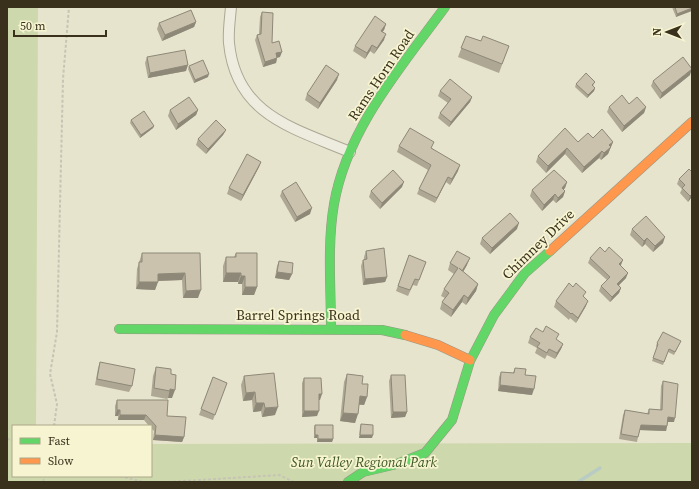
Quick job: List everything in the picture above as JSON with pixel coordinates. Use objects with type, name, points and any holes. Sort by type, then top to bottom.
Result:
[{"type":"street","points":[[231,7],[229,41],[231,57],[236,75],[256,104],[269,116],[283,124],[350,152]]},
{"type":"street","name":"Rams Horn Road","points":[[331,329],[331,231],[336,196],[350,152],[372,110],[445,7]]},
{"type":"street","name":"Chimney Drive","points":[[348,482],[363,472],[397,464],[425,453],[452,420],[470,360],[495,312],[509,291],[525,273],[692,122]]},
{"type":"street","name":"Barrel Springs Road","points":[[119,329],[382,330],[406,333],[428,340],[470,360]]},
{"type":"path","points":[[54,425],[57,404],[50,374],[57,332],[62,79],[69,7]]},
{"type":"path","points":[[168,482],[279,475],[294,482]]},
{"type":"path","points":[[124,477],[143,482]]},
{"type":"green space","name":"Sun Valley Regional Park","points":[[7,7],[38,7],[36,425],[12,425],[12,477],[152,477],[152,444],[692,443],[692,482],[7,482]]},
{"type":"building","points":[[675,7],[692,7],[692,8],[677,14]]},
{"type":"building","points":[[191,10],[196,22],[165,35],[159,23]]},
{"type":"building","points":[[262,12],[273,13],[272,43],[279,41],[282,52],[276,53],[277,58],[265,62],[257,35],[261,34]]},
{"type":"building","points":[[375,16],[386,24],[381,31],[386,34],[377,48],[372,45],[367,53],[355,46]]},
{"type":"building","points":[[466,36],[481,41],[483,36],[509,46],[502,64],[461,48]]},
{"type":"building","points":[[185,50],[188,65],[150,73],[147,57]]},
{"type":"building","points":[[683,57],[692,69],[662,93],[653,81]]},
{"type":"building","points":[[203,60],[209,74],[195,80],[189,66]]},
{"type":"building","points":[[326,65],[339,74],[320,103],[307,94]]},
{"type":"building","points":[[586,73],[595,82],[592,85],[595,88],[588,95],[576,84]]},
{"type":"building","points":[[450,79],[472,97],[451,122],[440,113],[451,99],[440,91]]},
{"type":"building","points":[[622,95],[629,104],[637,97],[646,107],[624,126],[609,107]]},
{"type":"building","points":[[189,97],[198,110],[178,124],[170,110]]},
{"type":"building","points":[[144,111],[154,126],[141,135],[131,120]]},
{"type":"building","points":[[216,120],[226,130],[208,149],[198,139]]},
{"type":"building","points":[[410,128],[434,142],[431,148],[460,165],[452,179],[448,177],[437,198],[419,189],[431,165],[399,146]]},
{"type":"building","points":[[565,128],[578,142],[588,133],[593,138],[602,129],[613,142],[609,145],[611,147],[604,153],[602,151],[584,167],[567,148],[548,166],[538,156]]},
{"type":"building","points":[[247,154],[261,162],[243,195],[229,188]]},
{"type":"building","points":[[689,169],[692,172],[692,194],[690,196],[682,188],[685,185],[679,179]]},
{"type":"building","points":[[393,170],[404,182],[382,203],[371,191]]},
{"type":"building","points":[[554,170],[567,182],[562,188],[565,191],[558,198],[555,194],[544,205],[532,190]]},
{"type":"building","points":[[296,182],[312,208],[297,217],[282,191]]},
{"type":"building","points":[[510,213],[519,223],[492,248],[482,238]]},
{"type":"building","points":[[646,216],[665,237],[655,246],[647,238],[644,241],[632,229]]},
{"type":"building","points":[[600,247],[605,252],[609,247],[623,260],[619,264],[628,273],[617,284],[621,288],[612,297],[601,286],[610,277],[590,258]]},
{"type":"building","points":[[384,248],[387,277],[365,279],[363,260],[367,259],[366,251]]},
{"type":"building","points":[[457,251],[470,258],[462,271],[478,284],[468,298],[464,295],[453,310],[442,302],[449,293],[444,289],[458,268],[450,263]]},
{"type":"building","points":[[142,253],[200,253],[201,290],[186,291],[185,273],[158,274],[158,282],[139,282],[139,262],[142,262]]},
{"type":"building","points":[[236,253],[257,253],[257,287],[245,287],[245,276],[241,276],[241,273],[226,273],[226,257],[236,257]]},
{"type":"building","points":[[409,255],[426,262],[419,280],[415,279],[410,290],[398,286]]},
{"type":"building","points":[[279,261],[293,263],[292,274],[277,272]]},
{"type":"building","points":[[569,283],[573,287],[576,283],[586,292],[583,296],[588,301],[578,318],[556,301]]},
{"type":"building","points":[[546,326],[559,334],[556,339],[563,344],[557,353],[549,349],[547,353],[537,347],[540,343],[530,337],[536,328],[543,332]]},
{"type":"building","points":[[663,332],[681,341],[675,352],[669,349],[664,362],[653,358],[658,344],[657,343]]},
{"type":"building","points":[[100,362],[135,369],[132,386],[97,379]]},
{"type":"building","points":[[156,367],[171,369],[171,374],[176,375],[175,390],[170,389],[170,391],[154,388]]},
{"type":"building","points":[[515,368],[526,369],[525,375],[536,376],[534,389],[500,385],[501,372],[514,373]]},
{"type":"building","points":[[274,373],[278,407],[265,408],[264,403],[256,403],[255,392],[246,393],[244,376]]},
{"type":"building","points":[[347,374],[363,376],[362,384],[368,384],[367,397],[360,396],[358,414],[343,413]]},
{"type":"building","points":[[391,375],[405,375],[407,412],[393,412]]},
{"type":"building","points":[[213,377],[227,383],[215,415],[201,409]]},
{"type":"building","points":[[304,378],[321,378],[322,394],[319,394],[319,411],[304,411]]},
{"type":"building","points":[[663,381],[678,384],[675,418],[668,417],[667,426],[641,425],[638,437],[621,434],[625,410],[649,414],[649,409],[662,410]]},
{"type":"building","points":[[117,400],[168,400],[167,416],[186,417],[184,437],[155,435],[156,426],[146,415],[120,415],[120,410],[117,410]]},
{"type":"building","points":[[361,424],[373,425],[373,435],[360,435]]},
{"type":"building","points":[[315,425],[333,425],[333,439],[318,439],[318,435],[315,435]]},
{"type":"waterway","points":[[578,482],[600,468]]},
{"type":"traffic: fast","points":[[331,329],[330,266],[332,219],[341,176],[363,125],[378,100],[445,7]]},
{"type":"traffic: fast","points":[[348,482],[363,472],[397,464],[425,453],[452,420],[470,361],[494,315],[525,273],[550,251]]},
{"type":"traffic: fast","points":[[119,329],[382,330],[405,335]]},
{"type":"traffic: slow","points":[[550,251],[692,122]]},
{"type":"traffic: slow","points":[[405,335],[438,345],[470,360]]}]
